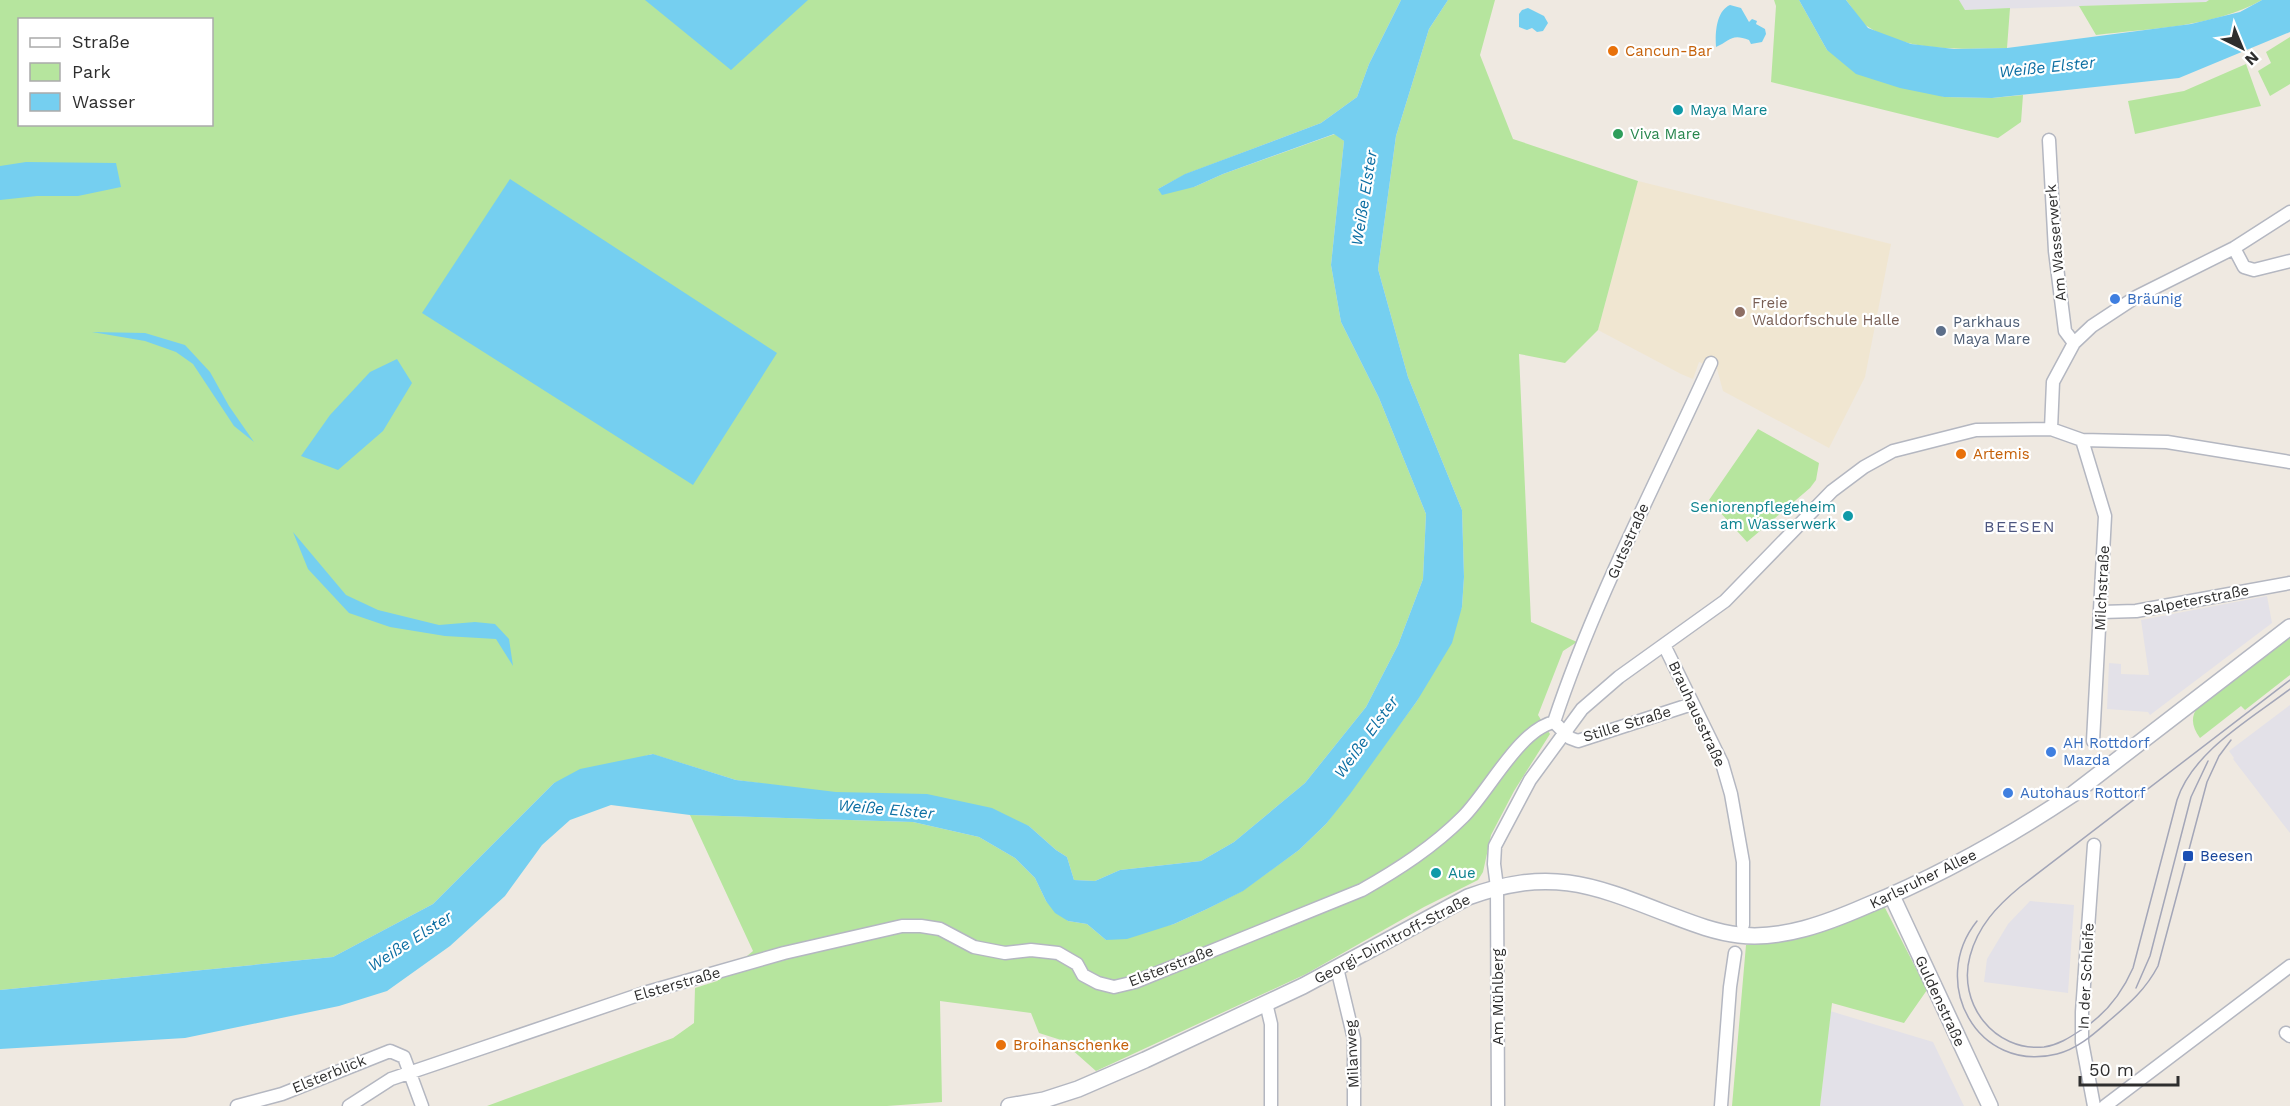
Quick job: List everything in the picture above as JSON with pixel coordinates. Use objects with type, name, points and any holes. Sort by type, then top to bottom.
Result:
[{"type":"street","name":"Am Wasserwerk","points":[[2049,140],[2055,251],[2065,331],[2074,343]]},
{"type":"street","points":[[2050,429],[2053,382],[2074,343],[2092,326],[2119,307],[2234,248],[2290,212]]},
{"type":"street","points":[[2234,248],[2244,267],[2254,270],[2290,261]]},
{"type":"street","name":"Gutsstraße","points":[[1554,722],[1573,669],[1629,536],[1711,363]]},
{"type":"street","points":[[1497,887],[1494,864],[1495,846],[1530,780],[1582,709],[1604,690],[1725,601],[1832,491],[1864,467],[1893,451],[1976,430],[2050,429],[2082,440],[2167,442],[2290,462]]},
{"type":"street","name":"Milchstraße","points":[[2082,440],[2103,503],[2105,516],[2093,741]]},
{"type":"street","name":"Salpeterstraße","points":[[2101,612],[2136,611],[2290,583]]},
{"type":"street","name":"Karlsruher Allee","points":[[1497,887],[1526,882],[1553,881],[1583,884],[1721,932],[1750,935],[1800,930],[1892,896],[1976,854],[2035,819],[2080,788],[2290,627]]},
{"type":"street","name":"Brauhausstraße","points":[[1664,645],[1722,763],[1731,794],[1743,862],[1743,925]]},
{"type":"street","name":"Stille Straße","points":[[1564,732],[1578,741],[1584,740],[1692,704]]},
{"type":"street","points":[[1554,722],[1564,732]]},
{"type":"street","name":"Elsterstraße","points":[[350,1106],[391,1079],[409,1072],[644,993],[784,953],[902,927],[921,926],[940,929],[974,947],[1005,953],[1031,950],[1058,953],[1077,964],[1083,975],[1098,983],[1114,987],[1136,982],[1362,890],[1395,872],[1428,848],[1463,816],[1490,786],[1516,748],[1544,724],[1554,722]]},
{"type":"street","name":"In der Schleife","points":[[2094,845],[2082,1036],[2094,1106]]},
{"type":"street","name":"Georgi-Dimitroff-Straße","points":[[1009,1106],[1044,1100],[1078,1089],[1266,1003],[1337,968],[1437,912],[1468,897],[1497,887]]},
{"type":"street","name":"Am Mühlberg","points":[[1497,887],[1498,1106]]},
{"type":"street","name":"Guldenstraße","points":[[1892,896],[1990,1106]]},
{"type":"street","points":[[1721,1106],[1730,987],[1735,953]]},
{"type":"street","points":[[2105,1106],[2290,966]]},
{"type":"street","name":"Milanweg","points":[[1337,968],[1354,1039],[1354,1106]]},
{"type":"street","points":[[1266,1003],[1271,1024],[1271,1106]]},
{"type":"street","name":"Elsterblick","points":[[237,1106],[282,1094],[390,1051],[404,1057],[409,1072]]},
{"type":"street","points":[[409,1072],[422,1106]]},
{"type":"shaded area","points":[[1959,0],[2209,0],[2206,2],[1964,10]]},
{"type":"shaded area","name":"Freie Waldorfschule Halle","points":[[1638,181],[1891,244],[1865,377],[1829,448],[1723,391],[1717,369],[1699,362],[1693,379],[1598,330]]},
{"type":"shaded area","points":[[2267,596],[2272,623],[2150,715],[2148,712],[2107,709],[2109,663],[2121,664],[2121,674],[2149,675],[2141,620]]},
{"type":"shaded area","points":[[2290,705],[2290,833],[2229,751]]},
{"type":"shaded area","points":[[2030,901],[2074,905],[2068,993],[1984,982],[1987,959],[2008,924]]},
{"type":"shaded area","points":[[1830,1011],[1933,1042],[1964,1106],[1820,1106]]},
{"type":"green space","points":[[0,0],[1401,0],[1369,64],[1357,97],[1321,123],[1186,174],[1158,189],[1194,187],[1223,174],[1335,134],[1344,141],[1331,265],[1341,322],[1379,398],[1426,514],[1423,579],[1398,645],[1366,707],[1305,783],[1234,842],[1201,861],[1120,870],[1095,881],[1074,880],[1067,857],[1029,826],[836,793],[736,780],[652,754],[554,783],[433,904],[333,957],[0,990]]},
{"type":"green space","points":[[1448,0],[1495,0],[1480,55],[1513,139],[1638,181],[1598,330],[1565,363],[1519,354],[1531,622],[1577,642],[1563,651],[1538,715],[1550,734],[1514,791],[1491,835],[1483,872],[1478,880],[1424,907],[1306,974],[1096,1071],[1061,1040],[1039,1033],[1031,1013],[940,1001],[942,1102],[887,1106],[487,1106],[673,1038],[694,1023],[695,988],[717,981],[753,951],[690,815],[913,822],[979,837],[1015,858],[1035,878],[1046,901],[1068,921],[1087,924],[1106,940],[1174,924],[1242,891],[1299,850],[1326,824],[1417,701],[1462,607],[1464,577],[1462,510],[1408,377],[1378,269],[1396,136],[1429,29]]},
{"type":"green space","points":[[1774,0],[1799,0],[1827,50],[1944,97],[1992,98],[2023,95],[2021,122],[1998,138],[1771,82],[1776,6]]},
{"type":"green space","points":[[1846,0],[1959,0],[1965,10],[2010,8],[2007,48],[1937,47],[1885,36],[1866,26]]},
{"type":"green space","points":[[2209,0],[2262,0],[2243,9],[2202,22],[2096,35],[2079,6],[2206,2]]},
{"type":"green space","points":[[2290,37],[2290,84],[2270,96],[2258,71],[2271,63],[2266,52]]},
{"type":"green space","points":[[2246,64],[2261,106],[2135,134],[2128,101],[2184,91]]},
{"type":"green space","points":[[1758,429],[1819,463],[1816,480],[1810,488],[1747,542],[1709,500]]},
{"type":"green space","points":[[2290,636],[2290,675],[2245,710],[2241,706],[2200,738],[2193,722],[2198,707]]},
{"type":"green space","points":[[1884,906],[1927,990],[1904,1023],[1832,1003],[1820,1106],[1732,1106],[1746,945],[1786,941],[1837,927]]},
{"type":"water","points":[[645,0],[808,0],[731,70]]},
{"type":"water","name":"Weiße Elster","points":[[1401,0],[1448,0],[1429,29],[1396,136],[1378,269],[1408,377],[1462,510],[1464,577],[1462,607],[1452,643],[1417,701],[1350,794],[1326,824],[1299,850],[1243,891],[1207,909],[1174,924],[1127,939],[1106,940],[1087,924],[1068,921],[1055,913],[1046,901],[1035,878],[1015,858],[979,837],[913,822],[690,815],[611,805],[570,820],[542,845],[505,896],[450,946],[387,991],[339,1006],[185,1038],[0,1049],[0,990],[333,957],[433,904],[554,783],[580,769],[653,754],[736,780],[836,792],[927,794],[992,808],[1029,826],[1067,857],[1074,880],[1095,881],[1120,870],[1201,861],[1234,842],[1305,783],[1366,707],[1398,645],[1423,579],[1426,514],[1379,398],[1341,322],[1331,265],[1344,141],[1334,134],[1223,174],[1194,187],[1162,195],[1158,189],[1185,174],[1321,123],[1357,97],[1369,64]]},
{"type":"water","name":"Weiße Elster","points":[[1799,0],[1846,0],[1868,28],[1911,44],[1954,49],[2007,48],[2191,24],[2240,12],[2262,0],[2290,0],[2290,32],[2179,78],[1992,98],[1944,97],[1900,88],[1856,74],[1827,50]]},
{"type":"water","points":[[1730,5],[1741,8],[1749,22],[1752,19],[1757,21],[1756,24],[1765,29],[1766,34],[1762,42],[1751,44],[1749,40],[1738,37],[1716,47],[1719,17]]},
{"type":"water","points":[[1528,8],[1544,16],[1548,23],[1543,31],[1537,32],[1532,28],[1527,30],[1519,27],[1519,14]]},
{"type":"water","points":[[26,162],[116,163],[121,187],[78,196],[37,196],[0,200],[0,166]]},
{"type":"water","points":[[510,179],[777,353],[693,485],[422,313]]},
{"type":"water","points":[[92,332],[145,333],[185,345],[210,372],[229,406],[254,442],[234,426],[193,364],[176,352],[145,341]]},
{"type":"water","points":[[397,359],[412,383],[383,431],[338,470],[301,456],[330,415],[370,372]]},
{"type":"water","points":[[293,532],[346,595],[378,610],[439,625],[475,622],[495,624],[509,639],[513,666],[496,639],[445,636],[390,627],[349,613],[308,569]]},
{"type":"tram line","points":[[2290,680],[2020,887],[1989,917],[1974,945],[1967,974],[1969,991],[1975,1007],[1983,1021],[1995,1033],[2010,1042],[2026,1046],[2049,1046],[2059,1043],[2090,1024],[2112,1003],[2133,968],[2177,800],[2185,782],[2196,766],[2225,737],[2290,689]]},
{"type":"tram line","points":[[1977,921],[1963,945],[1958,970],[1960,995],[1969,1018],[1984,1037],[2004,1050],[2029,1057],[2065,1052],[2086,1040],[2137,995],[2158,966],[2207,782],[2219,756],[2231,740]]},
{"type":"tram line","points":[[2136,988],[2150,956],[2191,797],[2208,761]]},
{"type":"place","name":"Cancun-Bar","points":[[1613,51]]},
{"type":"place","name":"Maya Mare","points":[[1678,110]]},
{"type":"place","name":"Viva Mare","points":[[1618,134]]},
{"type":"place","name":"Bräunig","points":[[2115,299]]},
{"type":"place","name":"Freie Waldorfschule Halle","points":[[1740,312]]},
{"type":"place","name":"Parkhaus Maya Mare","points":[[1941,331]]},
{"type":"place","name":"Artemis","points":[[1961,454]]},
{"type":"place","name":"Seniorenpflegeheim am Wasserwerk","points":[[1848,516]]},
{"type":"place","name":"AH Rottdorf Mazda","points":[[2051,752]]},
{"type":"place","name":"Autohaus Rottorf","points":[[2008,793]]},
{"type":"place","name":"Beesen","points":[[2188,856]]},
{"type":"place","name":"Aue","points":[[1436,873]]},
{"type":"place","name":"Broihanschenke","points":[[1001,1045]]},
{"type":"district","name":"BEESEN","points":[[2020,526]]}]
